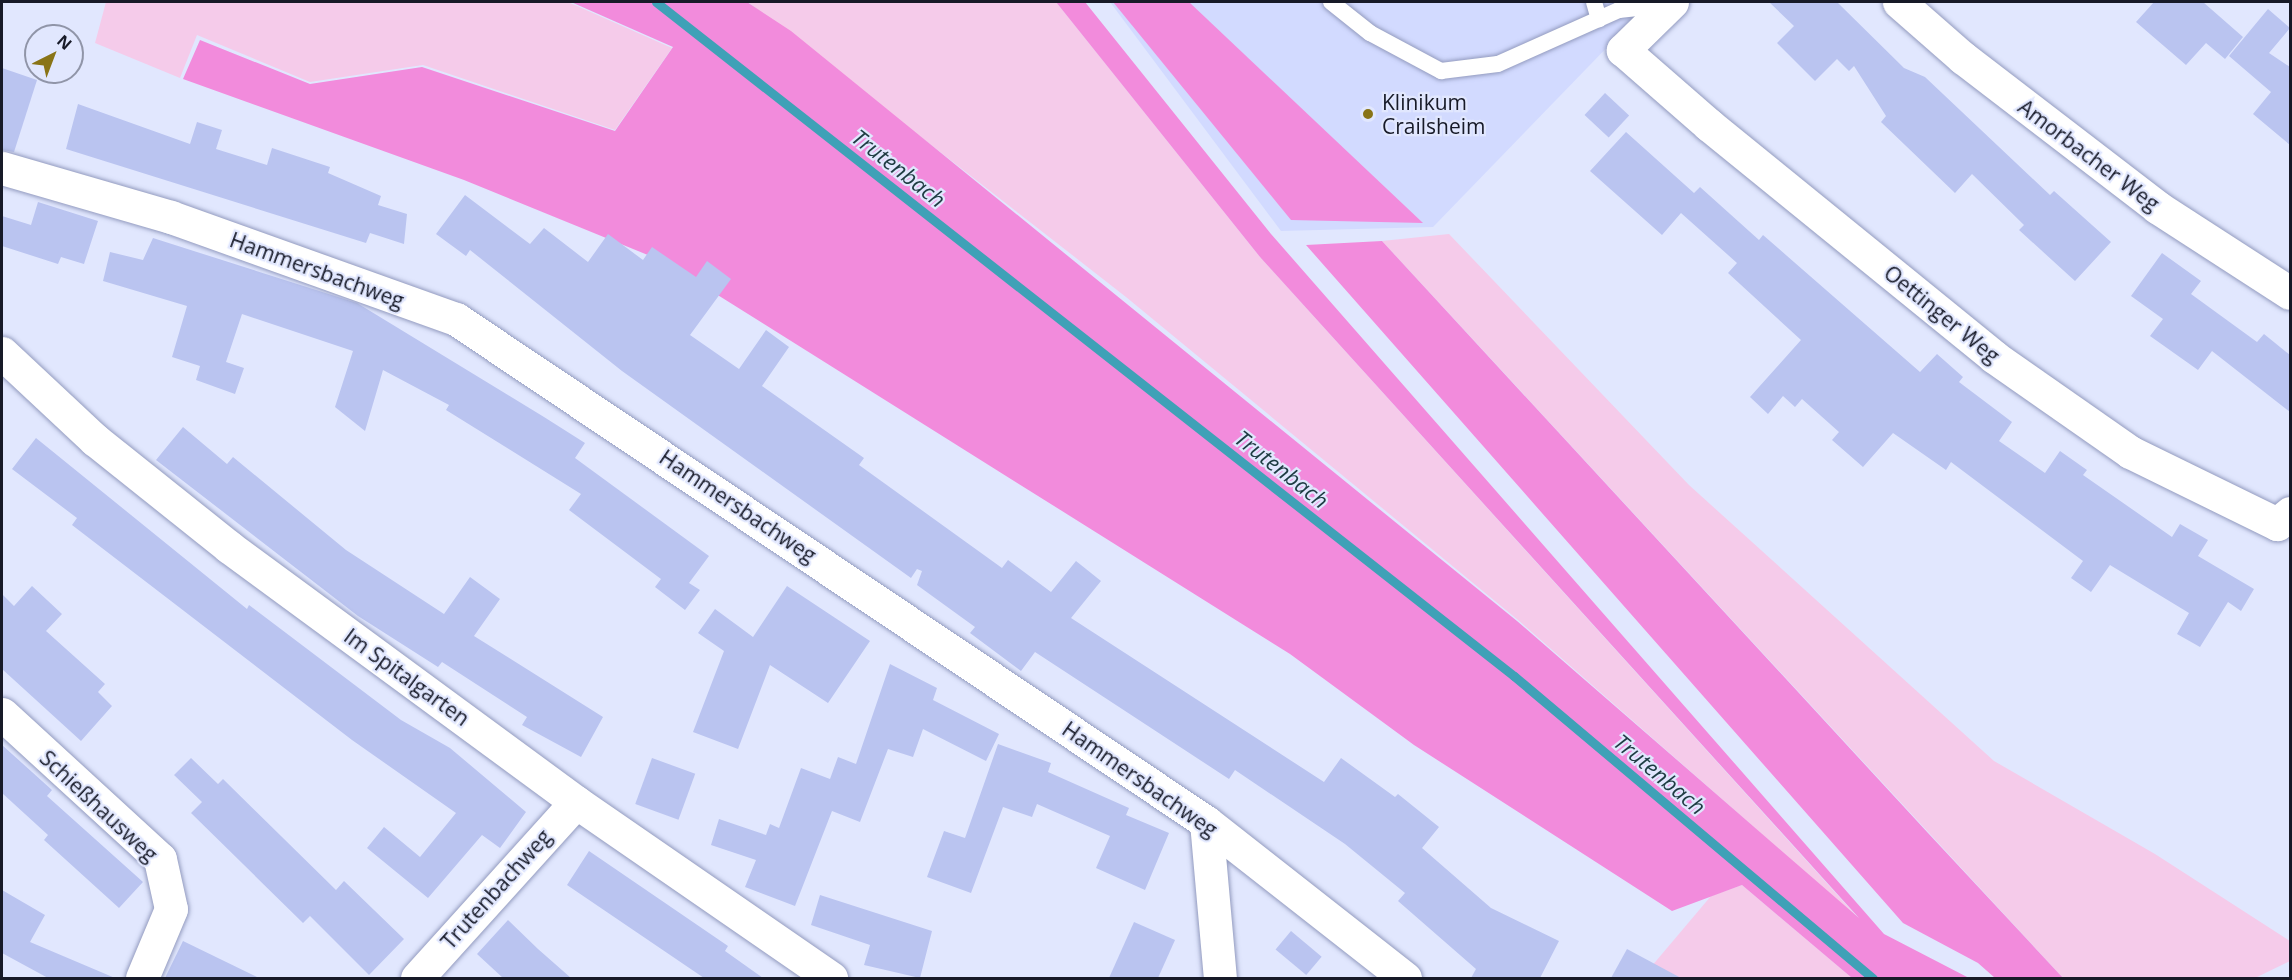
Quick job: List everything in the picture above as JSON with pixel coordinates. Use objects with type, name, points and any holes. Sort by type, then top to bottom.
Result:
[{"type":"street","name":"Amorbacher Weg","points":[[1899,2],[1962,58],[2157,207],[2290,293]]},
{"type":"street","name":"Oettinger Weg","points":[[1670,3],[1623,50],[1994,357],[2130,452],[2277,524],[2290,513]]},
{"type":"street","name":"Hammersbachweg","points":[[2,168],[171,218],[456,319],[1206,822],[1405,978]]},
{"type":"street","name":"Im Spitalgarten","points":[[2,353],[94,440],[229,547],[576,802],[831,978]]},
{"type":"street","name":"Schießhausweg","points":[[2,714],[160,859],[171,909],[142,978]]},
{"type":"street","name":"Trutenbachweg","points":[[417,978],[576,802]]},
{"type":"street","points":[[1206,822],[1220,978]]},
{"type":"lane","points":[[1331,2],[1370,33],[1441,71],[1498,64],[1619,10],[1670,3]]},
{"type":"lane","points":[[1594,2],[1599,19]]},
{"type":"shaded area","points":[[106,2],[568,2],[672,48],[615,130],[423,65],[310,82],[197,35],[180,78],[95,43]]},
{"type":"shaded area","points":[[571,2],[747,2],[791,31],[1517,621],[1859,918],[1260,257],[1056,2],[1085,2],[1271,234],[1884,934],[1969,978],[1852,978],[1742,885],[1672,911],[1414,745],[1290,654],[665,262],[464,180],[183,79],[200,40],[310,84],[422,67],[615,131],[673,47]]},
{"type":"shaded area","points":[[748,2],[1056,2],[1260,257],[1861,921],[1518,620],[1126,297]]},
{"type":"shaded area","name":"Klinikum Crailsheim","points":[[1110,2],[1651,2],[1433,227],[1281,231]]},
{"type":"shaded area","points":[[1113,2],[1189,2],[1423,223],[1291,220]]},
{"type":"shaded area","points":[[1449,234],[1689,485],[1994,761],[2155,854],[2290,941],[2290,961],[2255,978],[2063,978],[1382,241]]},
{"type":"shaded area","points":[[1382,241],[2063,978],[1995,978],[1978,963],[1903,923],[1306,245]]},
{"type":"shaded area","points":[[1742,885],[1852,978],[1668,978],[1651,967],[1711,896]]},
{"type":"building","points":[[1769,2],[1837,2],[1904,68],[1925,77],[2050,195],[2054,191],[2111,242],[2075,281],[2019,230],[2024,225],[1972,174],[1955,193],[1881,122],[1886,116],[1854,66],[1849,71],[1837,59],[1815,81],[1777,43],[1794,26]]},
{"type":"building","points":[[2154,2],[2203,2],[2243,37],[2225,59],[2206,43],[2186,65],[2136,22]]},
{"type":"building","points":[[2268,9],[2290,28],[2269,53],[2290,67],[2290,145],[2253,114],[2271,92],[2229,56]]},
{"type":"building","points":[[2,68],[24,76],[24,84],[36,84],[14,152],[2,150]]},
{"type":"building","points":[[1605,93],[1629,116],[1609,137],[1585,115]]},
{"type":"building","points":[[78,104],[190,144],[197,122],[222,130],[216,149],[267,165],[272,148],[330,167],[328,173],[381,196],[378,205],[407,214],[404,244],[370,233],[366,243],[66,149]]},
{"type":"building","points":[[1626,132],[1694,193],[1700,187],[1759,240],[1763,235],[1920,372],[1937,354],[1963,377],[1959,382],[2012,422],[1999,441],[2045,473],[2060,451],[2087,470],[2083,475],[2172,537],[2180,524],[2208,540],[2198,556],[2254,589],[2241,611],[2228,602],[2200,647],[2177,634],[2189,613],[2110,565],[2091,592],[2071,578],[2083,561],[1951,462],[1946,470],[1893,433],[1863,467],[1832,440],[1839,432],[1802,399],[1795,407],[1783,396],[1768,414],[1750,397],[1801,340],[1728,273],[1737,263],[1681,213],[1662,235],[1590,171]]},
{"type":"building","points":[[465,195],[530,244],[544,228],[588,262],[608,234],[643,260],[652,247],[696,277],[707,261],[731,279],[690,335],[739,369],[766,330],[789,347],[762,386],[864,458],[859,465],[1002,568],[1008,560],[1051,592],[1076,561],[1101,581],[1071,618],[1324,782],[1341,758],[1395,797],[1398,794],[1439,827],[1422,848],[1491,908],[1559,941],[1540,978],[1471,978],[1476,969],[1398,901],[1405,893],[1345,844],[1235,770],[1229,779],[1035,652],[1021,671],[970,633],[975,627],[917,585],[922,571],[917,569],[911,578],[622,371],[470,250],[466,256],[436,234]]},
{"type":"building","points":[[38,202],[98,221],[84,264],[61,257],[58,264],[2,246],[2,216],[31,225]]},
{"type":"building","points":[[153,238],[357,303],[585,443],[575,458],[709,556],[689,583],[700,590],[685,610],[655,587],[661,579],[569,510],[581,494],[446,410],[449,405],[383,370],[365,431],[335,407],[353,351],[242,314],[226,362],[244,368],[235,394],[196,380],[200,366],[172,357],[187,306],[103,281],[110,252],[143,260]]},
{"type":"building","points":[[2162,253],[2201,281],[2191,294],[2257,342],[2264,334],[2290,355],[2290,412],[2212,351],[2198,370],[2150,336],[2163,319],[2131,296]]},
{"type":"building","points":[[183,427],[227,464],[233,457],[346,550],[444,614],[470,577],[500,599],[474,636],[603,717],[581,757],[522,725],[527,717],[442,662],[438,667],[358,616],[156,460]]},
{"type":"building","points":[[36,438],[247,609],[249,605],[401,720],[450,748],[526,812],[500,848],[482,835],[428,898],[367,848],[384,827],[420,857],[456,813],[352,740],[72,525],[77,518],[12,469]]},
{"type":"building","points":[[32,586],[62,614],[46,631],[105,684],[98,692],[112,706],[81,741],[2,669],[2,594],[14,606]]},
{"type":"building","points":[[787,586],[870,641],[828,703],[770,665],[738,749],[693,732],[724,651],[698,633],[715,609],[753,637]]},
{"type":"building","points":[[890,664],[937,688],[933,700],[999,734],[986,761],[923,729],[913,757],[888,749],[860,822],[832,811],[795,906],[745,887],[756,860],[711,845],[719,819],[766,835],[770,824],[779,828],[801,768],[830,779],[838,757],[856,764]]},
{"type":"building","points":[[998,744],[1051,763],[1048,772],[1129,808],[1126,815],[1169,833],[1145,890],[1096,868],[1110,836],[1037,804],[1032,817],[1003,807],[971,893],[927,877],[944,831],[965,838]]},
{"type":"building","points":[[2,745],[52,790],[47,796],[143,882],[119,908],[44,840],[48,835],[2,793]]},
{"type":"building","points":[[191,758],[218,784],[223,779],[336,890],[344,881],[404,939],[369,975],[310,916],[303,923],[191,813],[202,802],[174,775]]},
{"type":"building","points":[[652,758],[695,774],[678,820],[635,804]]},
{"type":"building","points":[[589,851],[728,946],[725,951],[763,978],[704,978],[567,885]]},
{"type":"building","points":[[2,890],[45,915],[30,942],[115,978],[48,978],[2,953]]},
{"type":"building","points":[[820,895],[932,931],[920,978],[864,965],[870,945],[811,925]]},
{"type":"building","points":[[508,920],[571,978],[503,978],[477,954]]},
{"type":"building","points":[[1134,922],[1175,940],[1158,978],[1109,978]]},
{"type":"building","points":[[1291,931],[1322,957],[1306,975],[1276,949]]},
{"type":"building","points":[[183,941],[259,978],[165,978]]},
{"type":"building","points":[[1627,949],[1681,978],[1611,978]]},
{"type":"waterway","name":"Trutenbach","points":[[656,2],[1514,676],[1873,978]]},
{"type":"place","name":"Klinikum Crailsheim","points":[[1368,114]]}]
